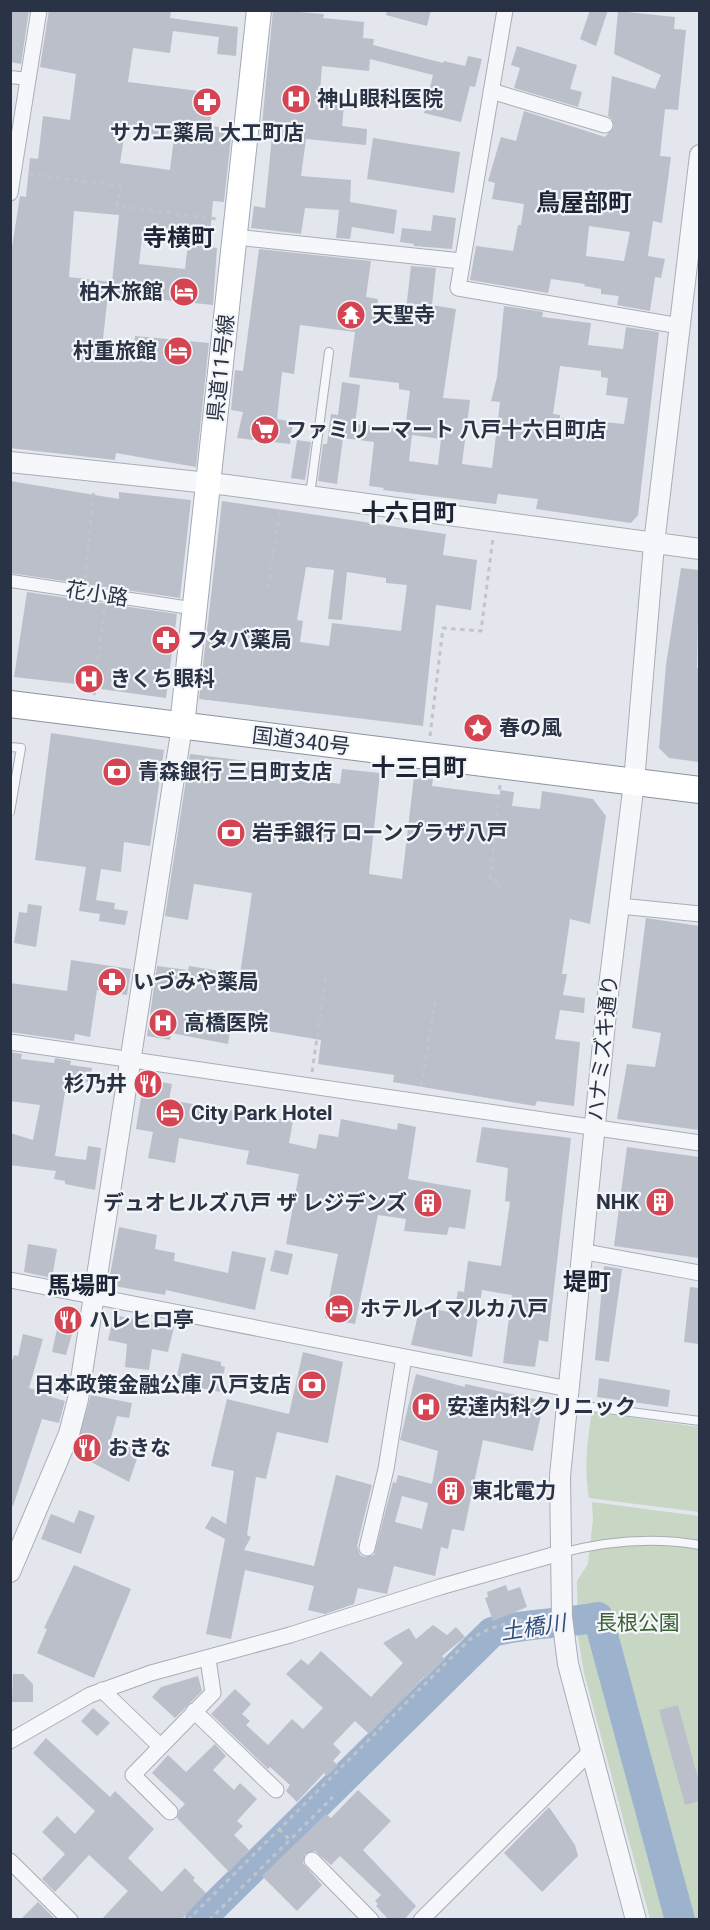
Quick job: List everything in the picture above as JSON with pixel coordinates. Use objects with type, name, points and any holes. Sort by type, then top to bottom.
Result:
[{"type":"highway","name":"国道340号","points":[[10,705],[699,790]]},
{"type":"main road","name":"県道11号線","points":[[182,726],[209,483],[230,229],[259,10]]},
{"type":"street","points":[[10,193],[39,10]]},
{"type":"street","points":[[505,10],[458,288],[680,327]]},
{"type":"street","points":[[10,77],[28,79]]},
{"type":"street","points":[[491,91],[605,125]]},
{"type":"street","name":"ハナミズキ通り","points":[[636,1920],[568,1664],[562,1630],[560,1476],[594,1128],[634,782],[654,544],[699,154]]},
{"type":"street","points":[[230,229],[461,261]]},
{"type":"street","points":[[10,462],[209,483],[699,549]]},
{"type":"street","name":"花小路","points":[[11,581],[184,607]]},
{"type":"street","points":[[10,1572],[69,1434],[78,1399],[182,726]]},
{"type":"street","points":[[620,906],[699,914]]},
{"type":"street","points":[[10,1042],[699,1143]]},
{"type":"street","points":[[581,1251],[699,1273]]},
{"type":"street","points":[[10,1280],[93,1294],[404,1357],[568,1396]]},
{"type":"street","points":[[367,1548],[386,1468],[404,1357]]},
{"type":"street","points":[[10,1741],[102,1690],[440,1587],[560,1553]]},
{"type":"street","points":[[170,1812],[133,1775],[213,1693],[208,1659]]},
{"type":"street","points":[[102,1690],[160,1746]]},
{"type":"street","points":[[194,1711],[276,1790]]},
{"type":"street","points":[[421,1920],[591,1751]]},
{"type":"street","points":[[312,1860],[371,1920]]},
{"type":"street","points":[[10,1861],[70,1920]]},
{"type":"lane","points":[[310,497],[329,352]]},
{"type":"lane","points":[[10,747],[21,748],[10,812]]},
{"type":"lane","points":[[568,1396],[699,1421]]},
{"type":"lane","points":[[560,1553],[605,1543],[670,1539],[699,1545]]},
{"type":"path","points":[[14,172],[120,186],[117,206],[230,229]]},
{"type":"path","points":[[83,591],[95,484]]},
{"type":"path","points":[[268,588],[280,506]]},
{"type":"path","points":[[430,736],[443,628],[481,631],[493,534]]},
{"type":"path","points":[[94,697],[106,595]]},
{"type":"path","points":[[498,889],[499,881],[490,880],[501,781]]},
{"type":"path","points":[[310,1085],[326,977],[330,978]]},
{"type":"path","points":[[418,1101],[436,996]]},
{"type":"path","points":[[188,1920],[469,1640],[491,1626],[519,1620],[546,1618]]},
{"type":"path","points":[[209,1920],[333,1797]]},
{"type":"path","points":[[279,1829],[290,1840]]},
{"type":"green space","points":[[592,1412],[699,1427],[699,1512],[589,1498],[587,1455]]},
{"type":"green space","name":"長根公園","points":[[592,1502],[699,1516],[699,1919],[650,1919],[584,1673],[578,1637],[577,1581],[588,1564],[593,1520]]},
{"type":"building","points":[[10,10],[29,10],[21,64],[10,62]]},
{"type":"building","points":[[49,10],[171,10],[170,18],[238,27],[236,56],[217,54],[219,37],[173,31],[170,53],[133,48],[128,82],[214,93],[210,126],[232,128],[224,202],[213,201],[209,247],[217,248],[213,305],[108,294],[101,357],[133,360],[135,336],[209,343],[196,467],[116,453],[115,460],[10,448],[10,260],[20,196],[26,197],[30,158],[38,159],[43,116],[70,120],[76,74],[40,67]],"holes":[[[125,131],[174,137],[170,170],[120,163]],[[74,211],[119,215],[112,282],[69,277]],[[142,238],[188,243],[185,269],[139,264]]]},
{"type":"building","points":[[273,10],[324,14],[323,18],[364,22],[363,38],[374,39],[373,45],[443,63],[444,61],[465,66],[468,56],[482,59],[475,87],[470,86],[461,122],[424,113],[433,75],[370,59],[369,71],[322,66],[320,93],[345,95],[342,126],[367,129],[366,145],[306,139],[301,176],[351,180],[350,202],[397,210],[394,234],[352,227],[350,239],[336,238],[339,210],[305,208],[301,234],[251,228],[254,206],[265,208],[272,136],[261,135]]},
{"type":"building","points":[[387,10],[431,10],[427,26],[386,15]]},
{"type":"building","points":[[590,10],[608,10],[596,46],[580,39]]},
{"type":"building","points":[[618,11],[675,17],[674,29],[686,30],[678,110],[665,109],[660,156],[671,157],[662,223],[653,221],[648,256],[665,259],[661,278],[655,277],[650,311],[617,305],[619,296],[601,294],[601,289],[584,286],[585,284],[551,279],[548,293],[470,280],[476,246],[513,251],[518,225],[521,225],[524,204],[492,199],[495,183],[488,181],[501,137],[516,141],[524,111],[605,137],[614,127],[612,119],[608,116],[612,76],[655,89],[661,75],[614,54]],"holes":[[[589,226],[630,232],[624,261],[586,256]]]},
{"type":"building","points":[[517,46],[577,65],[570,89],[582,92],[578,107],[514,88],[520,68],[511,65]]},
{"type":"building","points":[[373,138],[460,152],[454,193],[367,179]]},
{"type":"building","points":[[433,215],[456,218],[452,249],[414,246],[414,244],[400,242],[402,228],[431,231]]},
{"type":"building","points":[[259,249],[371,261],[366,297],[378,299],[377,306],[406,310],[411,266],[436,268],[432,305],[456,309],[443,398],[470,400],[462,464],[492,468],[500,402],[491,401],[497,377],[504,306],[543,312],[542,317],[591,323],[588,345],[623,349],[626,327],[659,332],[638,515],[631,523],[536,509],[538,499],[498,494],[496,504],[383,490],[384,488],[369,486],[374,442],[343,438],[337,484],[318,481],[323,444],[327,444],[331,414],[338,415],[342,382],[360,385],[355,424],[405,429],[410,391],[399,389],[399,383],[349,377],[355,332],[300,325],[294,374],[282,372],[277,419],[293,422],[290,444],[237,438],[243,412],[231,410],[235,370],[243,371]],"holes":[[[560,366],[601,371],[601,377],[608,378],[606,395],[628,398],[624,424],[560,418],[560,415],[553,414]],[[412,435],[441,439],[438,465],[409,461]]]},
{"type":"building","points":[[297,440],[311,442],[305,480],[291,478]]},
{"type":"building","points":[[10,481],[119,499],[119,492],[191,500],[180,598],[10,573]]},
{"type":"building","points":[[222,501],[446,534],[443,555],[477,560],[471,610],[436,605],[423,726],[199,699]],"holes":[[[306,567],[334,570],[328,619],[342,620],[347,572],[386,578],[386,583],[407,585],[401,631],[332,623],[329,646],[300,642],[303,621],[297,620]]]},
{"type":"building","points":[[681,568],[699,570],[697,668],[699,668],[699,762],[669,758],[659,748],[666,665]]},
{"type":"building","points":[[27,592],[177,614],[166,698],[101,689],[102,687],[14,677]]},
{"type":"building","points":[[51,733],[164,750],[150,846],[124,842],[121,872],[101,869],[96,900],[115,903],[114,909],[128,911],[125,925],[99,921],[100,914],[79,911],[86,867],[35,860]]},
{"type":"building","points":[[190,754],[257,762],[255,771],[340,784],[342,769],[380,773],[369,874],[402,879],[414,777],[433,779],[432,786],[500,795],[500,790],[514,792],[512,806],[540,809],[542,791],[593,799],[606,816],[590,924],[570,919],[562,974],[567,974],[563,995],[585,998],[584,1013],[560,1010],[555,1039],[580,1042],[574,1106],[537,1101],[535,1106],[393,1082],[394,1075],[318,1064],[321,1040],[231,1025],[228,1044],[171,1033],[170,1040],[147,1036],[157,966],[188,970],[189,966],[240,974],[252,893],[194,884],[188,920],[165,916]]},
{"type":"building","points":[[28,904],[42,906],[36,947],[14,943],[19,912],[27,913]]},
{"type":"building","points":[[646,918],[699,926],[699,1130],[617,1119],[627,1064],[655,1067],[661,1033],[632,1028]]},
{"type":"building","points":[[71,960],[131,969],[127,995],[97,990],[90,1037],[75,1034],[74,1041],[10,1032],[10,983],[67,991]]},
{"type":"building","points":[[10,1052],[22,1054],[21,1059],[54,1063],[55,1058],[71,1061],[70,1065],[92,1068],[90,1082],[67,1079],[55,1156],[86,1160],[88,1146],[101,1148],[95,1190],[65,1184],[65,1181],[54,1179],[56,1171],[10,1165],[10,1133],[33,1140],[40,1105],[10,1101]]},
{"type":"building","points":[[144,1079],[172,1084],[169,1100],[293,1121],[289,1143],[316,1149],[319,1134],[338,1137],[341,1119],[397,1130],[398,1123],[416,1127],[408,1179],[471,1190],[465,1229],[449,1227],[447,1235],[404,1231],[406,1219],[378,1215],[355,1324],[325,1318],[338,1254],[286,1244],[299,1174],[246,1164],[249,1151],[179,1138],[175,1163],[148,1158],[153,1132],[136,1129]]},
{"type":"building","points":[[482,1127],[571,1138],[548,1342],[539,1340],[535,1367],[503,1363],[512,1295],[482,1290],[472,1357],[411,1345],[420,1306],[454,1313],[458,1291],[464,1292],[468,1261],[501,1266],[510,1202],[505,1201],[508,1168],[476,1162]]},
{"type":"building","name":"NHK","points":[[627,1147],[699,1157],[699,1258],[614,1246]]},
{"type":"building","points":[[119,1227],[157,1235],[155,1249],[175,1253],[174,1261],[228,1273],[232,1251],[266,1258],[255,1310],[166,1290],[165,1295],[108,1285]]},
{"type":"building","points":[[28,1244],[57,1249],[52,1278],[24,1272]]},
{"type":"building","points":[[275,1250],[293,1254],[288,1275],[270,1271]]},
{"type":"building","points":[[604,1266],[622,1269],[609,1362],[595,1360]]},
{"type":"building","points":[[690,1287],[699,1288],[699,1344],[684,1342]]},
{"type":"building","points":[[62,1306],[79,1309],[66,1355],[52,1352]]},
{"type":"building","points":[[114,1315],[174,1327],[168,1352],[152,1349],[149,1370],[125,1367],[127,1344],[108,1340]]},
{"type":"building","points":[[23,1334],[43,1339],[29,1388],[52,1394],[51,1397],[65,1401],[59,1423],[42,1419],[13,1506],[10,1506],[10,1368],[14,1355],[18,1356]]},
{"type":"building","points":[[303,1352],[343,1362],[328,1443],[277,1432],[266,1479],[256,1477],[247,1535],[251,1537],[244,1550],[314,1566],[336,1475],[372,1485],[357,1546],[360,1555],[364,1557],[374,1555],[393,1482],[396,1483],[398,1475],[432,1484],[438,1451],[400,1440],[416,1374],[465,1387],[465,1384],[544,1401],[533,1451],[483,1440],[464,1531],[452,1529],[448,1549],[441,1547],[435,1576],[394,1566],[387,1594],[358,1588],[354,1604],[325,1614],[308,1610],[314,1586],[245,1570],[231,1639],[206,1634],[225,1539],[205,1528],[212,1516],[226,1524],[234,1471],[211,1466],[227,1399],[289,1414]],"holes":[[[402,1496],[428,1503],[422,1529],[395,1522]]]},
{"type":"building","points":[[182,1353],[221,1362],[221,1366],[225,1367],[220,1392],[182,1384],[184,1377],[177,1376]]},
{"type":"building","points":[[599,1378],[670,1390],[668,1407],[597,1397]]},
{"type":"building","points":[[91,1395],[132,1403],[129,1418],[117,1416],[110,1441],[140,1450],[129,1482],[74,1453]]},
{"type":"building","points":[[79,1510],[95,1516],[81,1554],[41,1539],[51,1514],[74,1523]]},
{"type":"building","points":[[74,1565],[131,1589],[94,1678],[37,1653],[47,1629],[44,1628]]},
{"type":"building","points":[[506,1585],[508,1591],[520,1587],[527,1607],[493,1621],[485,1598],[488,1597],[487,1592]]},
{"type":"building","points":[[433,1625],[447,1635],[456,1627],[465,1637],[442,1656],[445,1659],[425,1679],[424,1677],[369,1734],[355,1721],[333,1744],[341,1752],[333,1761],[338,1765],[327,1776],[324,1773],[297,1802],[286,1791],[290,1785],[270,1767],[268,1769],[211,1714],[235,1689],[251,1704],[242,1714],[250,1721],[246,1725],[268,1745],[292,1719],[303,1729],[323,1708],[286,1674],[301,1659],[308,1665],[321,1651],[371,1697],[403,1663],[383,1643],[409,1628],[416,1639]]},
{"type":"building","points":[[13,1674],[23,1674],[33,1684],[33,1702],[12,1702]]},
{"type":"building","points":[[198,1676],[202,1691],[175,1718],[152,1697],[161,1687]]},
{"type":"building","points":[[678,1705],[699,1782],[699,1801],[685,1805],[659,1710]]},
{"type":"building","points":[[93,1708],[110,1723],[97,1736],[81,1721]]},
{"type":"building","points":[[46,1738],[110,1797],[115,1791],[154,1829],[128,1858],[162,1892],[185,1868],[195,1878],[193,1880],[206,1893],[181,1920],[101,1920],[128,1891],[89,1855],[55,1892],[42,1879],[65,1854],[42,1832],[57,1816],[75,1834],[95,1811],[33,1753]]},
{"type":"building","points":[[215,1744],[226,1756],[213,1770],[234,1790],[240,1783],[257,1799],[237,1821],[243,1826],[234,1835],[249,1850],[229,1872],[177,1818],[179,1810],[185,1804],[152,1773],[168,1755],[186,1772]]},
{"type":"building","points":[[358,1790],[391,1821],[363,1850],[416,1906],[404,1920],[389,1920],[376,1906],[378,1904],[375,1901],[381,1895],[340,1856],[331,1865],[315,1851],[305,1854],[303,1863],[322,1885],[297,1911],[262,1876],[326,1814],[331,1818]]},
{"type":"building","points":[[549,1807],[575,1845],[578,1856],[542,1892],[504,1853]]},
{"type":"building","points":[[38,1902],[56,1920],[20,1920]]},
{"type":"waterway","name":"土橋川","points":[[200,1920],[492,1632],[598,1617],[680,1920]]},
{"type":"place","name":"神山眼科医院","points":[[296,99]]},
{"type":"place","name":"サカエ薬局 大工町店","points":[[207,102]]},
{"type":"place","name":"柏木旅館","points":[[184,292]]},
{"type":"place","name":"天聖寺","points":[[351,315]]},
{"type":"place","name":"村重旅館","points":[[178,351]]},
{"type":"place","name":"ファミリーマート 八戸十六日町店","points":[[265,430]]},
{"type":"place","name":"フタバ薬局","points":[[166,640]]},
{"type":"place","name":"きくち眼科","points":[[89,679]]},
{"type":"place","name":"春の風","points":[[478,728]]},
{"type":"place","name":"青森銀行 三日町支店","points":[[117,772]]},
{"type":"place","name":"岩手銀行 ローンプラザ八戸","points":[[231,833]]},
{"type":"place","name":"いづみや薬局","points":[[112,982]]},
{"type":"place","name":"高橋医院","points":[[163,1023]]},
{"type":"place","name":"杉乃井","points":[[148,1084]]},
{"type":"place","name":"City Park Hotel","points":[[170,1113]]},
{"type":"place","name":"NHK","points":[[660,1202]]},
{"type":"place","name":"デュオヒルズ八戸 ザ レジデンズ","points":[[428,1203]]},
{"type":"place","name":"ホテルイマルカ八戸","points":[[339,1309]]},
{"type":"place","name":"ハレヒロ亭","points":[[68,1320]]},
{"type":"place","name":"日本政策金融公庫 八戸支店","points":[[312,1385]]},
{"type":"place","name":"安達内科クリニック","points":[[426,1407]]},
{"type":"place","name":"おきな","points":[[87,1448]]},
{"type":"place","name":"東北電力","points":[[451,1491]]},
{"type":"district","name":"鳥屋部町","points":[[584,203]]},
{"type":"district","name":"寺横町","points":[[179,238]]},
{"type":"district","name":"十六日町","points":[[409,513]]},
{"type":"district","name":"十三日町","points":[[419,768]]},
{"type":"district","name":"堤町","points":[[587,1282]]},
{"type":"district","name":"馬場町","points":[[83,1286]]}]
